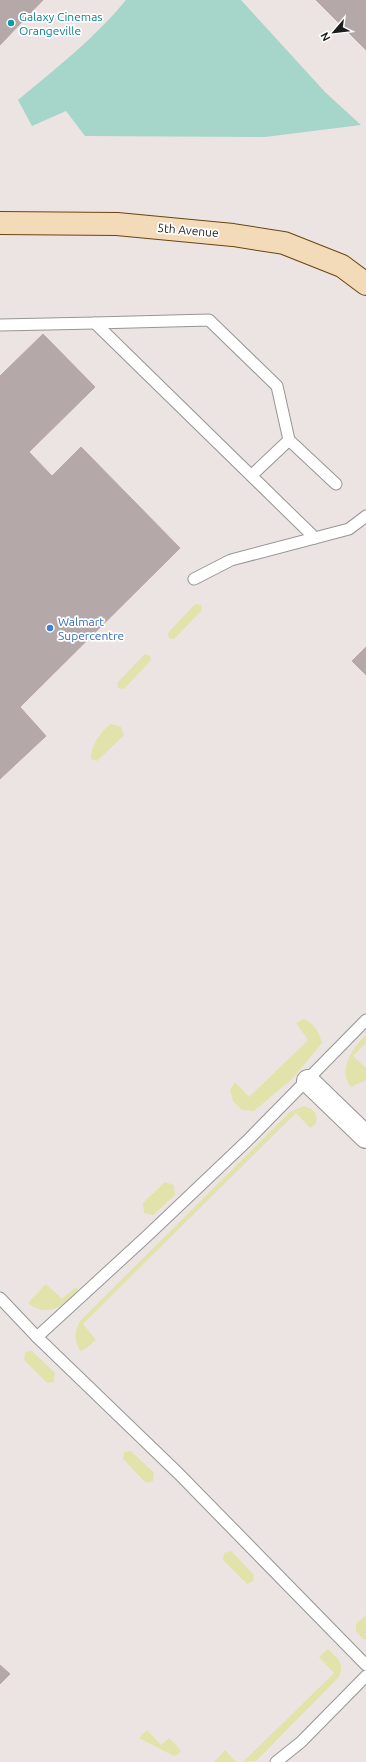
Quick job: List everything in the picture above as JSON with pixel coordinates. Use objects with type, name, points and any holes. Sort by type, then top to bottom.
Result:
[{"type":"street","name":"5th Avenue","points":[[0,222],[117,224],[233,235],[284,243],[342,266],[366,284]]},
{"type":"street","points":[[308,1081],[366,1136]]},
{"type":"lane","points":[[0,325],[209,320],[276,386],[288,440],[336,484]]},
{"type":"lane","points":[[95,323],[315,538]]},
{"type":"lane","points":[[252,475],[288,440]]},
{"type":"lane","points":[[194,579],[231,560],[349,529],[366,516]]},
{"type":"lane","points":[[37,1337],[147,1236],[308,1081],[366,1020]]},
{"type":"lane","points":[[0,1298],[37,1337],[178,1474],[366,1665]]},
{"type":"lane","points":[[276,1762],[301,1742],[366,1676]]},
{"type":"shaded area","points":[[126,0],[241,0],[325,92],[361,125],[265,137],[85,136],[66,111],[32,126],[18,100],[88,40]]},
{"type":"shaded area","points":[[195,604],[202,605],[201,611],[174,639],[169,638],[168,633]]},
{"type":"shaded area","points":[[145,654],[150,656],[151,660],[124,689],[118,688],[117,683]]},
{"type":"shaded area","points":[[111,724],[121,727],[124,735],[97,761],[91,759],[94,744]]},
{"type":"shaded area","points":[[304,1019],[316,1029],[322,1043],[292,1079],[254,1111],[242,1110],[233,1101],[230,1090],[235,1082],[249,1097],[308,1040],[296,1023]]},
{"type":"shaded area","points":[[366,1035],[366,1043],[353,1056],[366,1068],[366,1080],[351,1087],[347,1080],[346,1073],[348,1059],[356,1046]]},
{"type":"shaded area","points":[[304,1106],[316,1114],[316,1124],[310,1128],[296,1113],[83,1324],[96,1340],[80,1351],[76,1336],[80,1321],[290,1112]]},
{"type":"shaded area","points":[[165,1182],[174,1185],[175,1195],[153,1215],[144,1213],[143,1203]]},
{"type":"shaded area","points":[[46,1284],[62,1299],[76,1287],[78,1289],[68,1301],[62,1305],[49,1310],[42,1310],[28,1303]]},
{"type":"shaded area","points":[[32,1351],[55,1373],[54,1382],[47,1383],[24,1360],[25,1352]]},
{"type":"shaded area","points":[[131,1451],[154,1473],[153,1481],[146,1483],[123,1459],[124,1452]]},
{"type":"shaded area","points":[[231,1551],[254,1575],[253,1581],[247,1584],[223,1560],[224,1553]]},
{"type":"shaded area","points":[[366,1615],[366,1639],[363,1639],[356,1631],[356,1624]]},
{"type":"shaded area","points":[[328,1649],[341,1664],[341,1672],[339,1677],[256,1761],[243,1762],[334,1673],[319,1657]]},
{"type":"shaded area","points":[[147,1730],[161,1745],[169,1738],[181,1751],[179,1754],[174,1756],[139,1738]]},
{"type":"shaded area","points":[[225,1750],[236,1762],[214,1762]]},
{"type":"building","name":"Galaxy Cinemas Orangeville","points":[[0,0],[43,0],[0,45]]},
{"type":"building","points":[[316,0],[366,0],[366,50]]},
{"type":"building","name":"Walmart Supercentre","points":[[43,334],[95,387],[29,452],[52,476],[81,447],[180,548],[20,707],[46,736],[0,779],[0,376]]},
{"type":"building","points":[[366,647],[366,675],[352,661]]},
{"type":"building","points":[[0,1665],[10,1674],[0,1684]]},
{"type":"place","name":"Galaxy Cinemas Orangeville","points":[[11,23]]},
{"type":"place","name":"Walmart Supercentre","points":[[50,628]]}]
